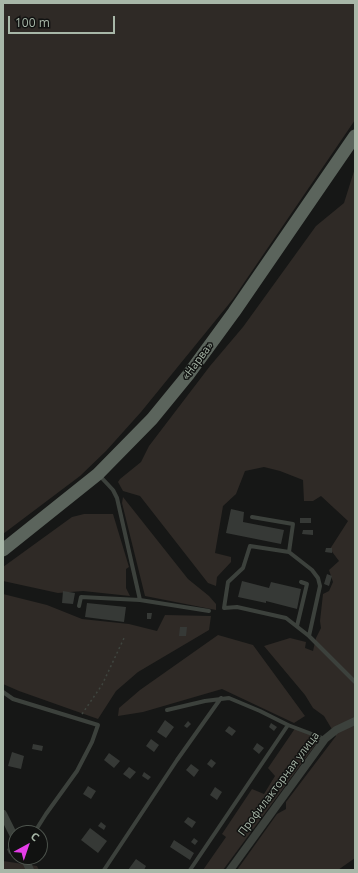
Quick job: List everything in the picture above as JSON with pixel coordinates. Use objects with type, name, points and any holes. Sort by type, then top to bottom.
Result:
[{"type":"highway","name":"«Нарва»","points":[[3,550],[98,474],[152,419],[188,375],[254,284],[355,136]]},
{"type":"street","name":"Профилакторная улица","points":[[230,870],[325,739],[336,730],[355,721]]},
{"type":"street","points":[[3,814],[8,825]]},
{"type":"lane","points":[[98,474],[113,490],[117,498],[140,600]]},
{"type":"lane","points":[[252,517],[293,524],[289,552]]},
{"type":"lane","points":[[309,636],[320,586],[318,578],[312,570],[289,552],[250,546],[243,568],[228,582],[224,608],[237,607],[286,618],[309,636],[355,682]]},
{"type":"lane","points":[[297,626],[307,584],[301,582]]},
{"type":"lane","points":[[79,606],[81,597],[140,600],[209,611]]},
{"type":"lane","points":[[3,692],[13,699],[98,725],[92,742],[77,771],[39,825]]},
{"type":"lane","points":[[104,870],[177,760],[221,698]]},
{"type":"lane","points":[[167,710],[221,698],[230,698],[288,725],[325,739]]},
{"type":"lane","points":[[190,870],[288,725]]},
{"type":"path","points":[[79,719],[102,685],[125,636]]},
{"type":"shaded area","points":[[3,3],[355,3],[355,120],[233,299],[141,412],[106,451],[80,476],[3,534]]},
{"type":"shaded area","points":[[355,168],[355,858],[338,870],[237,870],[277,814],[286,809],[286,802],[336,736],[324,716],[313,708],[305,695],[264,646],[290,638],[306,642],[305,648],[313,651],[316,638],[321,628],[320,621],[323,594],[329,591],[333,582],[329,570],[339,561],[330,549],[348,521],[321,496],[313,501],[304,501],[303,480],[280,471],[264,467],[245,471],[236,494],[223,506],[215,553],[231,557],[231,562],[217,577],[216,586],[208,583],[140,496],[123,491],[118,482],[141,462],[149,446],[210,366],[243,327],[316,226],[344,203]]},
{"type":"shaded area","points":[[123,497],[188,579],[209,596],[216,604],[216,610],[145,596],[122,503]]},
{"type":"shaded area","points":[[84,514],[113,514],[129,567],[126,569],[126,588],[130,596],[83,591],[58,593],[3,581],[3,567],[72,517]]},
{"type":"shaded area","points":[[3,594],[47,605],[82,619],[129,624],[157,631],[165,615],[211,616],[209,630],[138,672],[116,691],[98,719],[3,684]]},
{"type":"shaded area","points":[[218,635],[253,645],[305,716],[294,723],[222,689],[143,712],[118,716],[119,708],[140,690]]},
{"type":"shaded area","points":[[296,727],[319,740],[223,870],[203,870],[226,837],[222,834],[252,789],[264,794],[275,776],[268,768]]},
{"type":"shaded area","points":[[3,861],[8,862],[8,865],[37,866],[39,870],[3,870]]},
{"type":"building","points":[[231,509],[244,512],[243,522],[284,530],[281,544],[226,533]]},
{"type":"building","points":[[300,518],[311,518],[311,523],[300,523]]},
{"type":"building","points":[[303,530],[313,530],[313,535],[302,534]]},
{"type":"building","points":[[326,548],[332,548],[332,553],[325,552]]},
{"type":"building","points":[[327,574],[332,576],[329,586],[324,584]]},
{"type":"building","points":[[242,581],[269,588],[271,582],[301,589],[297,609],[266,601],[266,603],[238,597]]},
{"type":"building","points":[[63,591],[75,593],[73,604],[62,603]]},
{"type":"building","points":[[87,603],[126,607],[124,622],[85,617]]},
{"type":"building","points":[[147,613],[152,613],[151,619],[147,619]]},
{"type":"building","points":[[180,627],[187,627],[186,636],[179,636]]},
{"type":"building","points":[[165,720],[174,727],[166,738],[157,732]]},
{"type":"building","points":[[188,721],[191,724],[187,728],[184,726]]},
{"type":"building","points":[[271,723],[277,727],[274,731],[269,727]]},
{"type":"building","points":[[229,726],[236,731],[232,736],[225,731]]},
{"type":"building","points":[[151,739],[159,745],[154,752],[146,746]]},
{"type":"building","points":[[257,743],[264,748],[259,754],[253,749]]},
{"type":"building","points":[[33,744],[43,746],[42,751],[32,749]]},
{"type":"building","points":[[12,752],[24,756],[21,769],[8,766]]},
{"type":"building","points":[[109,753],[120,761],[114,768],[104,760]]},
{"type":"building","points":[[211,759],[216,763],[212,768],[207,764]]},
{"type":"building","points":[[191,764],[199,770],[194,777],[186,770]]},
{"type":"building","points":[[129,767],[136,772],[130,779],[123,774]]},
{"type":"building","points":[[144,772],[151,777],[148,780],[142,776]]},
{"type":"building","points":[[88,786],[96,791],[91,799],[83,794]]},
{"type":"building","points":[[215,787],[222,792],[217,800],[210,795]]},
{"type":"building","points":[[188,817],[196,822],[192,828],[184,822]]},
{"type":"building","points":[[101,822],[106,826],[104,830],[98,826]]},
{"type":"building","points":[[90,828],[107,841],[98,853],[81,840]]},
{"type":"building","points":[[194,838],[198,841],[195,845],[191,842]]},
{"type":"building","points":[[174,840],[194,853],[190,860],[170,847]]},
{"type":"building","points":[[136,859],[146,866],[144,870],[128,870]]}]
